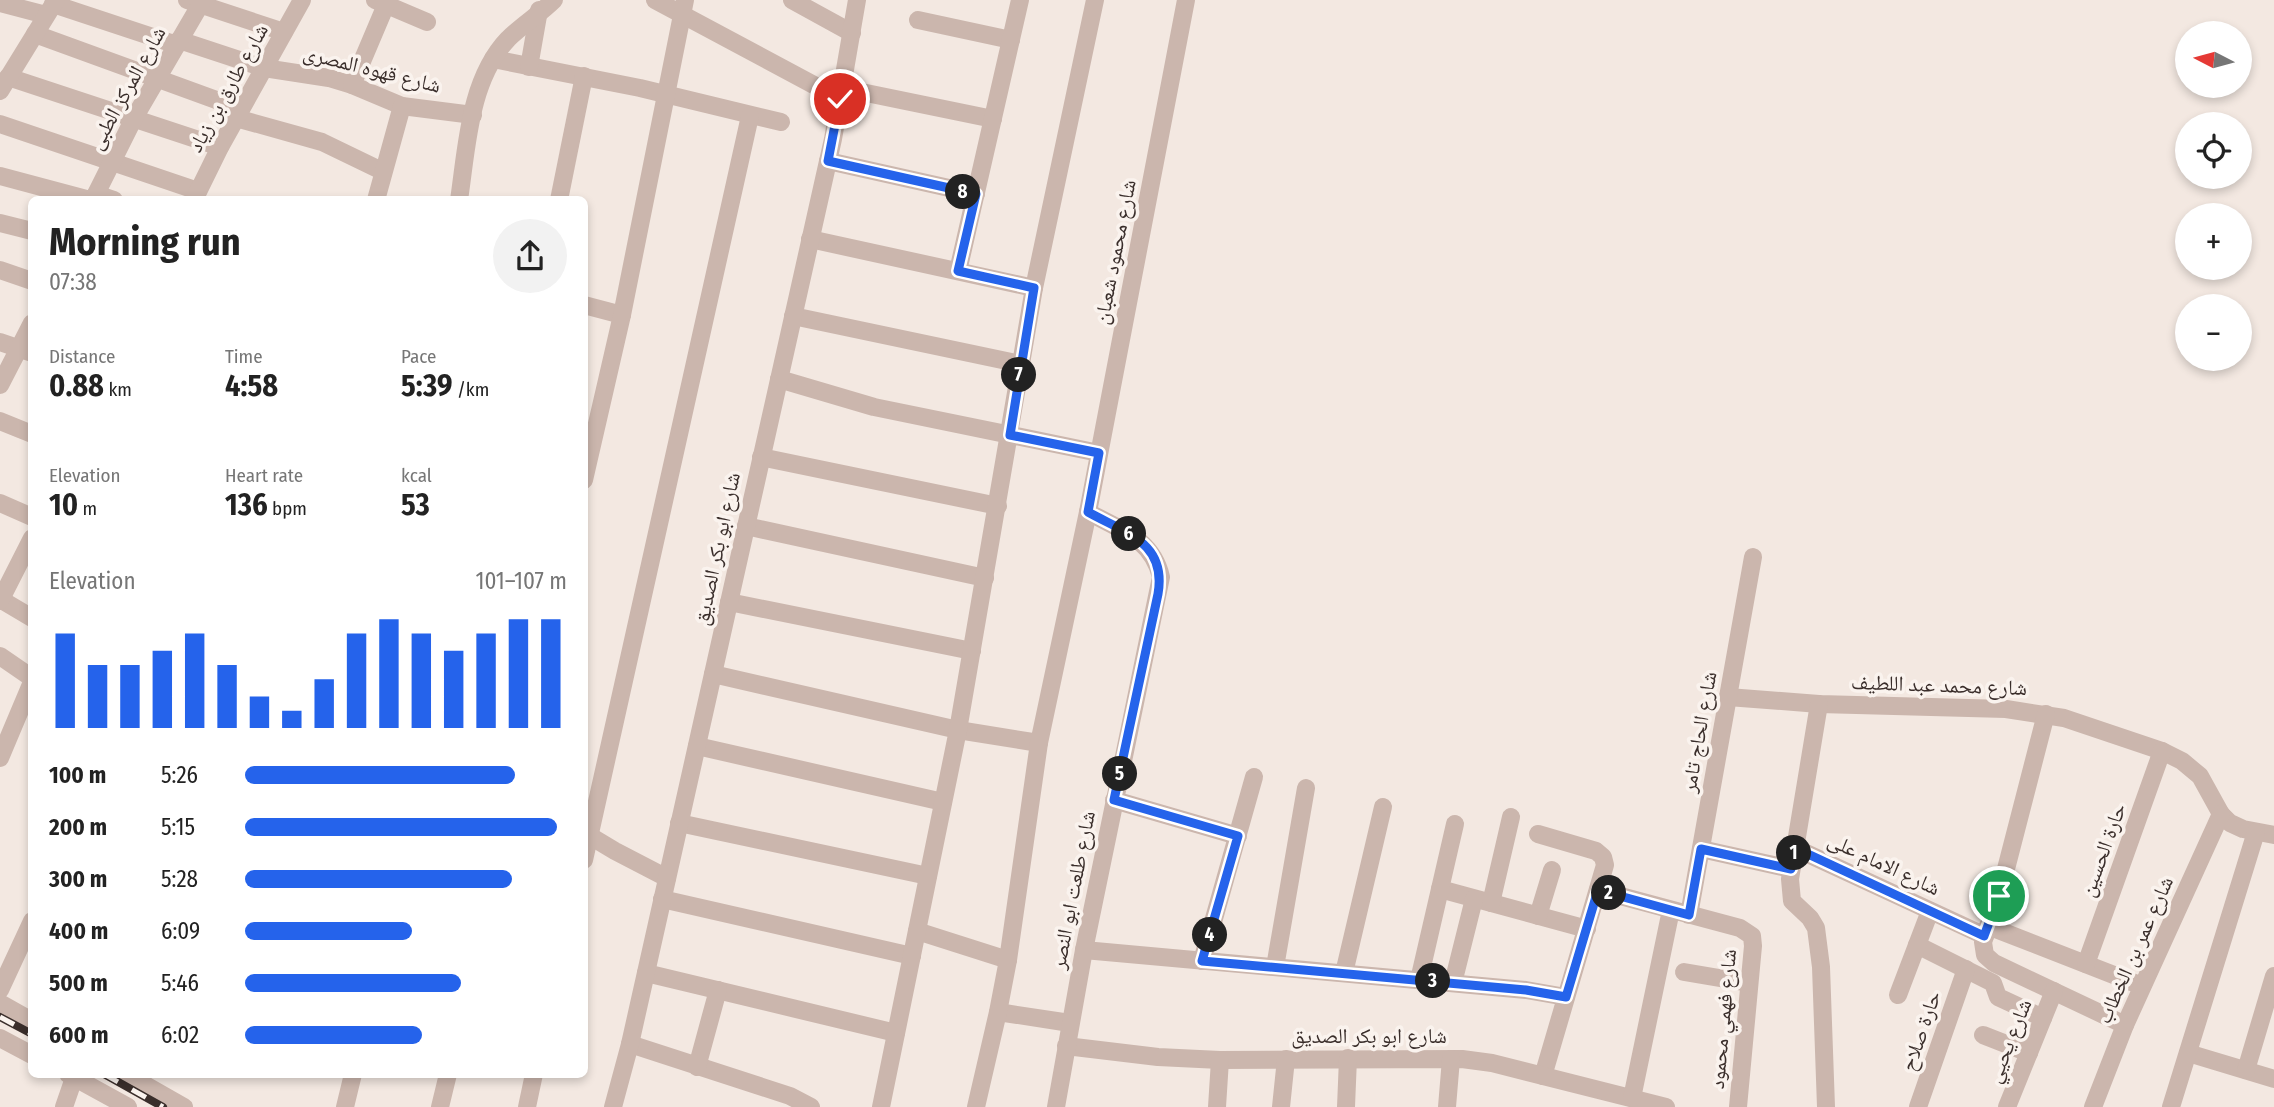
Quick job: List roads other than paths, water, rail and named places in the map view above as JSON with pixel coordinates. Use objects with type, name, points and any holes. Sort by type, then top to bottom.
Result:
[{"type":"street","name":"شارع طارق بن زياد","points":[[196,195],[302,0]]},
{"type":"street","points":[[459,196],[472,115],[492,59],[540,8],[554,0]]},
{"type":"street","points":[[655,0],[683,7],[841,93],[993,119]]},
{"type":"street","points":[[792,0],[852,33]]},
{"type":"street","name":"شارع ابو بكر الصديق","points":[[614,1107],[828,161],[857,0]]},
{"type":"street","points":[[958,271],[1020,0]]},
{"type":"street","points":[[881,1107],[958,730],[1034,288],[1095,0]]},
{"type":"street","name":"شارع محمود شعبان","points":[[976,1107],[999,1012],[1008,960],[1039,743],[1088,512],[1186,0]]},
{"type":"street","points":[[197,1],[284,32]]},
{"type":"street","name":"شارع المركز الطبى","points":[[94,196],[133,120],[178,43],[197,1]]},
{"type":"street","points":[[352,85],[383,1],[426,22]]},
{"type":"street","name":"شارع قهوه المصرى","points":[[0,3],[52,7],[264,68],[329,78],[402,106],[472,115]]},
{"type":"street","points":[[52,7],[4,84],[220,147]]},
{"type":"street","points":[[588,445],[622,315],[683,7]]},
{"type":"street","points":[[529,67],[540,8]]},
{"type":"street","points":[[918,20],[1011,40]]},
{"type":"street","points":[[35,34],[157,79],[239,114],[322,142],[382,171]]},
{"type":"street","points":[[492,59],[584,76],[781,122]]},
{"type":"street","points":[[560,196],[584,76]]},
{"type":"street","points":[[377,196],[402,106]]},
{"type":"street","points":[[588,825],[750,116]]},
{"type":"street","points":[[0,124],[112,162],[196,195]]},
{"type":"street","points":[[828,161],[976,194]]},
{"type":"street","points":[[0,176],[85,196]]},
{"type":"street","points":[[0,223],[28,230]]},
{"type":"street","points":[[810,239],[1034,288]]},
{"type":"street","points":[[0,270],[28,280]]},
{"type":"street","points":[[588,306],[622,315]]},
{"type":"street","points":[[793,316],[1021,364]]},
{"type":"street","points":[[0,342],[25,351],[0,385]]},
{"type":"street","points":[[779,379],[874,407],[1099,453]]},
{"type":"street","points":[[0,421],[28,432]]},
{"type":"street","points":[[761,457],[998,506]]},
{"type":"street","points":[[0,503],[28,515]]},
{"type":"street","name":"شارع طلعت ابو النصر","points":[[1056,1107],[1083,950],[1161,578],[1157,561],[1148,547],[1088,512]]},
{"type":"street","points":[[746,526],[985,578]]},
{"type":"street","points":[[28,546],[0,600],[28,616]]},
{"type":"street","name":"شارع الحاج تامر","points":[[1689,915],[1752,557]]},
{"type":"street","points":[[729,602],[972,650]]},
{"type":"street","points":[[0,656],[28,677]]},
{"type":"street","points":[[713,674],[958,730],[1039,743]]},
{"type":"street","points":[[0,758],[28,690]]},
{"type":"street","name":"شارع محمد عبد اللطيف","points":[[1728,697],[1819,704],[2006,709],[2046,714],[2162,751],[2191,767],[2200,776],[2221,814]]},
{"type":"street","points":[[1819,704],[1790,888],[1792,901],[1813,921],[1818,941],[1826,1107]]},
{"type":"street","points":[[2046,714],[2003,885],[1986,931],[1983,949],[1989,960],[2125,1025]]},
{"type":"street","points":[[697,746],[943,802]]},
{"type":"street","name":"حارة الحسين","points":[[2086,964],[2162,751]]},
{"type":"street","points":[[1202,961],[1254,777]]},
{"type":"street","points":[[1275,968],[1306,788]]},
{"type":"street","points":[[1114,800],[1238,836]]},
{"type":"street","points":[[1344,974],[1383,807]]},
{"type":"street","points":[[2174,1106],[2188,1053],[2265,834],[2235,826],[2221,814]]},
{"type":"street","name":"شارع عمر بن الخطاب","points":[[2093,1107],[2142,986],[2221,814]]},
{"type":"street","points":[[1453,983],[1511,817]]},
{"type":"street","points":[[679,823],[929,876]]},
{"type":"street","points":[[1419,980],[1455,824]]},
{"type":"street","points":[[588,830],[615,851],[667,878]]},
{"type":"street","points":[[1538,834],[1600,853],[1605,865],[1543,1076]]},
{"type":"street","name":"شارع الامام على","points":[[1795,848],[1930,911],[2142,986]]},
{"type":"street","points":[[1701,849],[1791,869]]},
{"type":"street","points":[[1538,916],[1552,870]]},
{"type":"street","points":[[1440,889],[1587,929]]},
{"type":"street","points":[[1598,890],[1689,915]]},
{"type":"street","points":[[662,899],[912,956]]},
{"type":"street","points":[[1632,1098],[1671,910]]},
{"type":"street","points":[[1898,996],[1930,911]]},
{"type":"street","name":"شارع فهمي محمود","points":[[1689,915],[1745,930],[1752,936],[1738,1107]]},
{"type":"street","points":[[0,990],[28,930]]},
{"type":"street","points":[[917,931],[1008,960]]},
{"type":"street","points":[[1917,945],[1993,983],[1998,997],[2043,1018]]},
{"type":"street","points":[[1083,950],[1539,991],[1566,997]]},
{"type":"street","name":"حارة صلاح","points":[[1918,1107],[1966,970]]},
{"type":"street","points":[[1684,972],[1749,983]]},
{"type":"street","points":[[646,973],[897,1033]]},
{"type":"street","points":[[2246,1070],[2274,976]]},
{"type":"street","points":[[697,1067],[718,990]]},
{"type":"street","name":"شارع يحيي","points":[[2007,1107],[2054,991]]},
{"type":"street","points":[[0,1003],[28,1019]]},
{"type":"street","points":[[999,1012],[1070,1023]]},
{"type":"street","points":[[1983,1035],[2029,1053]]},
{"type":"street","points":[[0,1038],[28,1053]]},
{"type":"street","points":[[630,1044],[790,1096],[811,1107]]},
{"type":"street","name":"شارع ابو بكر الصديق","points":[[1066,1045],[1158,1057],[1220,1060],[1451,1059],[1492,1063],[1666,1107]]},
{"type":"street","points":[[2188,1053],[2274,1079]]},
{"type":"street","points":[[1346,1107],[1348,1058]]},
{"type":"street","points":[[1281,1107],[1286,1059]]},
{"type":"street","points":[[1447,1107],[1451,1059]]},
{"type":"street","points":[[1217,1107],[1220,1060]]},
{"type":"street","points":[[64,1107],[71,1078]]},
{"type":"street","points":[[75,1078],[128,1107]]},
{"type":"street","points":[[133,1078],[184,1107]]},
{"type":"street","points":[[345,1107],[352,1078]]},
{"type":"street","points":[[440,1107],[447,1078]]},
{"type":"street","points":[[527,1107],[533,1078]]},
{"type":"railway","points":[[0,1017],[28,1032]]},
{"type":"railway","points":[[111,1078],[163,1107]]}]
